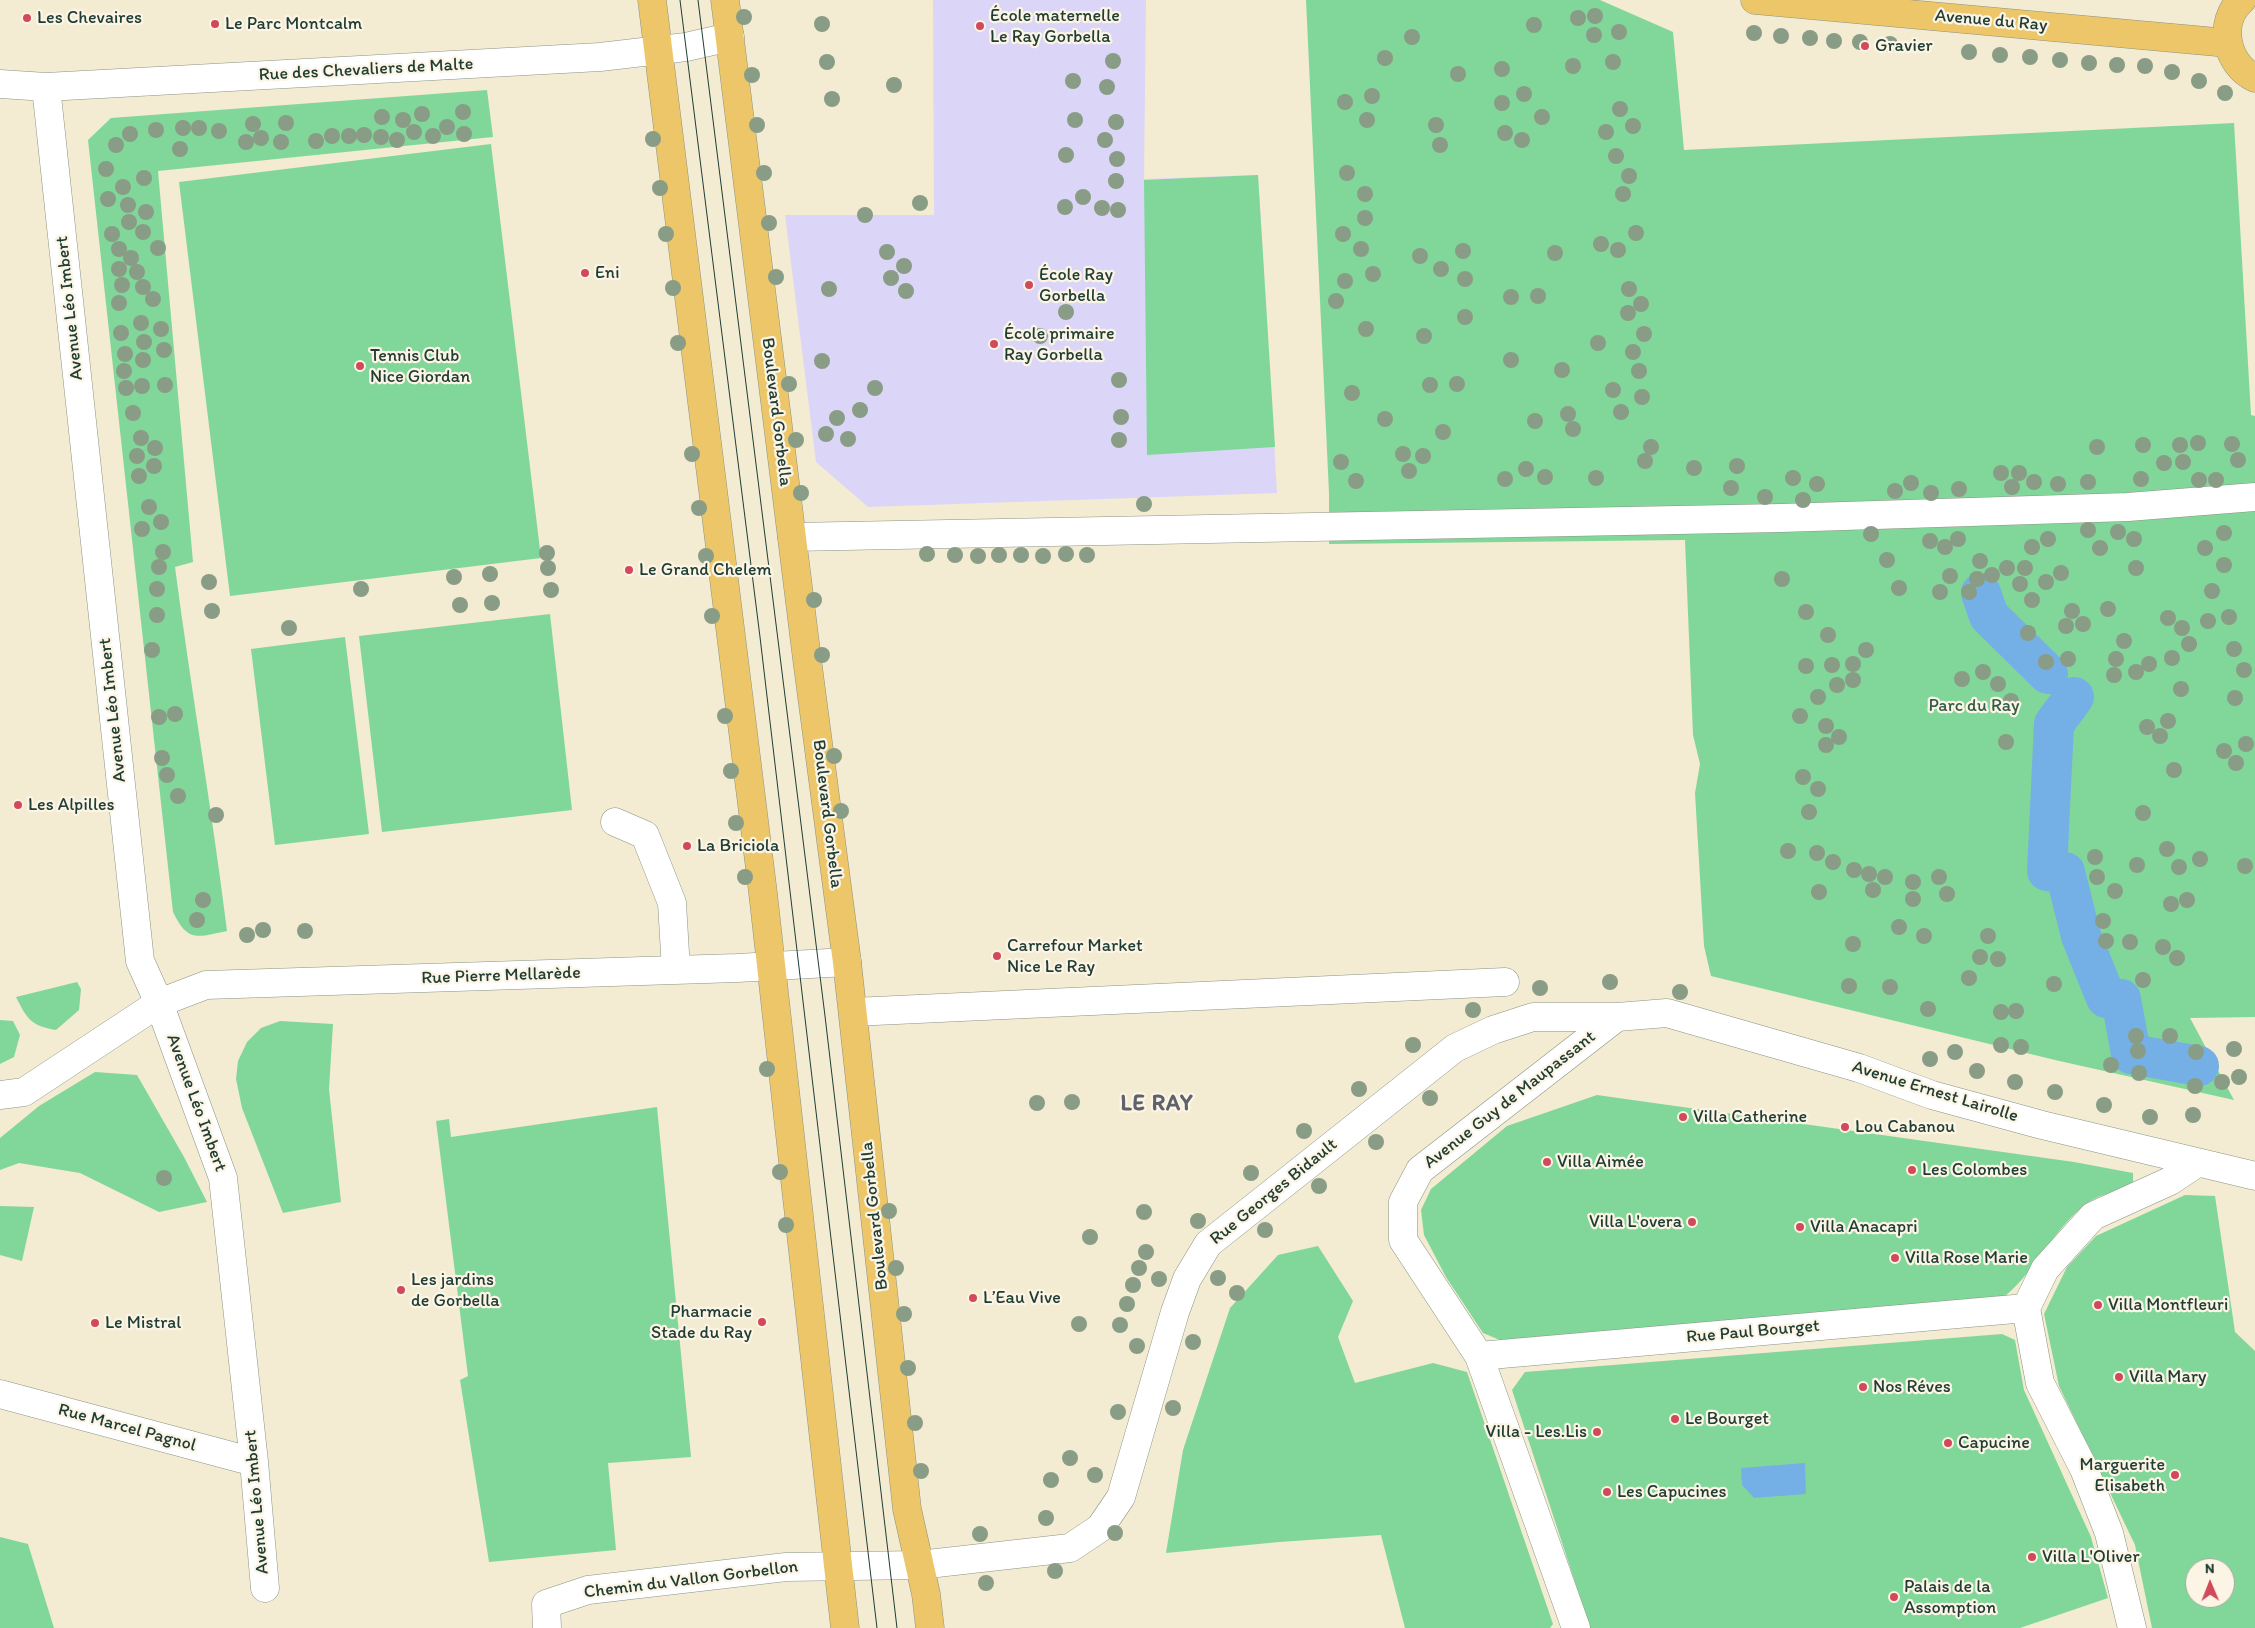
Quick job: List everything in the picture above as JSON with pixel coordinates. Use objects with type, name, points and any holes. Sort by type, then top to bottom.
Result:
[{"type":"main road","points":[[652,0],[656,51],[770,967],[845,1628]]},
{"type":"main road","name":"Boulevard Gorbella","points":[[725,0],[847,962],[907,1509],[926,1594],[930,1628]]},
{"type":"main road","name":"Avenue du Ray","points":[[1755,0],[2228,43]]},
{"type":"main road","points":[[2242,0],[2231,15],[2227,29],[2228,43],[2234,61],[2247,74],[2255,78]]},
{"type":"street","name":"Rue des Chevaliers de Malte","points":[[0,84],[46,87],[600,57],[656,51],[730,37]]},
{"type":"street","name":"Avenue Léo Imbert","points":[[46,87],[140,961],[159,1003],[223,1178],[254,1462],[265,1588]]},
{"type":"street","points":[[792,537],[1782,518],[2128,506],[2255,497]]},
{"type":"street","points":[[615,822],[644,835],[672,903],[676,970]]},
{"type":"street","name":"Rue Pierre Mellarède","points":[[0,1095],[24,1092],[159,1003],[206,985],[770,967],[847,962]]},
{"type":"street","points":[[853,1012],[1506,982]]},
{"type":"street","name":"Avenue Ernest Lairolle","points":[[1617,1017],[1667,1013],[1859,1068],[1932,1095],[2042,1125],[2255,1176]]},
{"type":"street","name":"Rue Georges Bidault","points":[[838,1565],[918,1565],[1070,1548],[1100,1528],[1121,1497],[1175,1312],[1187,1279],[1208,1244],[1455,1048],[1493,1030],[1533,1017],[1617,1017]]},
{"type":"street","name":"Avenue Guy de Maupassant","points":[[1576,1628],[1479,1356],[1403,1240],[1403,1202],[1420,1170],[1617,1017]]},
{"type":"street","points":[[2132,1628],[2109,1533],[2084,1469],[2040,1383],[2026,1308],[2045,1269],[2093,1216],[2170,1180],[2197,1163]]},
{"type":"street","name":"Rue Paul Bourget","points":[[1479,1356],[2026,1308]]},
{"type":"street","name":"Rue Marcel Pagnol","points":[[0,1394],[254,1462]]},
{"type":"street","name":"Chemin du Vallon Gorbellon","points":[[547,1616],[588,1590],[786,1568],[838,1565]]},
{"type":"shaded area","name":"École Ray Gorbella","points":[[933,0],[1146,0],[1144,179],[1258,175],[1277,493],[868,507],[816,462],[785,215],[934,215]]},
{"type":"green space","name":"Parc du Ray","points":[[1306,0],[1600,0],[1673,32],[1684,150],[2234,123],[2251,415],[2255,416],[2255,1017],[2190,1018],[2234,1100],[2055,1060],[1711,976],[1704,946],[1695,793],[1700,764],[1693,735],[1685,540],[1329,544],[1329,493]]},
{"type":"green space","points":[[487,90],[493,137],[158,171],[193,562],[175,567],[227,931],[201,936],[194,935],[184,929],[173,912],[88,140],[111,118]]},
{"type":"green space","name":"Tennis Club Nice Giordan","points":[[491,144],[541,558],[230,596],[179,182]]},
{"type":"green space","points":[[1258,175],[1275,447],[1147,455],[1144,180]]},
{"type":"green space","points":[[550,614],[572,810],[382,832],[359,636]]},
{"type":"green space","points":[[345,637],[369,834],[275,845],[251,649]]},
{"type":"green space","points":[[77,982],[81,989],[79,1010],[56,1030],[35,1024],[23,1011],[16,997]]},
{"type":"green space","points":[[0,1020],[13,1021],[20,1035],[14,1057],[0,1064]]},
{"type":"green space","points":[[280,1021],[333,1024],[329,1089],[341,1202],[283,1213],[242,1108],[236,1079],[238,1061],[247,1042],[261,1028]]},
{"type":"green space","points":[[95,1072],[137,1075],[184,1157],[207,1202],[159,1212],[80,1173],[19,1163],[0,1170],[0,1138],[39,1106]]},
{"type":"green space","points":[[1597,1095],[2074,1162],[2133,1173],[2133,1187],[2099,1197],[2076,1212],[2016,1286],[2004,1297],[1500,1340],[1483,1333],[1446,1277],[1424,1235],[1421,1210],[1431,1189],[1507,1126]]},
{"type":"green space","points":[[657,1107],[691,1457],[608,1463],[616,1550],[489,1562],[460,1380],[468,1376],[436,1121],[449,1119],[451,1137]]},
{"type":"green space","points":[[2185,1195],[2215,1196],[2235,1332],[2255,1351],[2255,1628],[2152,1628],[2135,1545],[2059,1386],[2044,1314],[2067,1267],[2096,1236]]},
{"type":"green space","points":[[0,1206],[34,1207],[22,1261],[0,1255]]},
{"type":"green space","points":[[1318,1246],[1353,1301],[1338,1337],[1355,1383],[1433,1363],[1467,1372],[1553,1624],[1550,1628],[1405,1628],[1381,1535],[1279,1542],[1166,1553],[1183,1450],[1230,1308],[1278,1255]]},
{"type":"green space","points":[[2002,1334],[2015,1340],[2024,1390],[2091,1537],[2108,1598],[2020,1628],[1590,1628],[1512,1390],[1525,1372]]},
{"type":"green space","points":[[0,1537],[28,1544],[54,1628],[0,1628]]},
{"type":"water","points":[[1805,1463],[1806,1494],[1754,1498],[1742,1485],[1741,1468]]},
{"type":"waterway","points":[[1981,593],[1989,616],[2048,674]]},
{"type":"waterway","points":[[2074,697],[2054,724],[2047,871],[2065,872],[2081,936],[2106,998],[2121,999],[2131,1054],[2199,1066]]},
{"type":"tram line","points":[[680,0],[760,637],[877,1628]]},
{"type":"tram line","points":[[698,0],[825,1016],[897,1628]]},
{"type":"place","name":"Les Chevaires","points":[[27,18]]},
{"type":"place","name":"Le Parc Montcalm","points":[[215,24]]},
{"type":"place","name":"École maternelle Le Ray Gorbella","points":[[980,26]]},
{"type":"place","name":"Gravier","points":[[1865,46]]},
{"type":"place","name":"Eni","points":[[585,273]]},
{"type":"place","name":"École Ray Gorbella","points":[[1029,285]]},
{"type":"place","name":"École primaire Ray Gorbella","points":[[994,344]]},
{"type":"place","name":"Tennis Club Nice Giordan","points":[[360,366]]},
{"type":"place","name":"Le Grand Chelem","points":[[629,570]]},
{"type":"place","name":"Les Alpilles","points":[[18,805]]},
{"type":"place","name":"La Briciola","points":[[687,846]]},
{"type":"place","name":"Carrefour Market Nice Le Ray","points":[[997,956]]},
{"type":"place","name":"Villa Catherine","points":[[1683,1117]]},
{"type":"place","name":"Lou Cabanou","points":[[1845,1127]]},
{"type":"place","name":"Villa Aimée","points":[[1547,1162]]},
{"type":"place","name":"Les Colombes","points":[[1912,1170]]},
{"type":"place","name":"Villa L'overa","points":[[1692,1222]]},
{"type":"place","name":"Villa Anacapri","points":[[1800,1227]]},
{"type":"place","name":"Villa Rose Marie","points":[[1895,1258]]},
{"type":"place","name":"Les jardins de Gorbella","points":[[401,1290]]},
{"type":"place","name":"L’Eau Vive","points":[[973,1298]]},
{"type":"place","name":"Villa Montfleuri","points":[[2098,1305]]},
{"type":"place","name":"Pharmacie Stade du Ray","points":[[762,1322]]},
{"type":"place","name":"Le Mistral","points":[[95,1323]]},
{"type":"place","name":"Villa Mary","points":[[2119,1377]]},
{"type":"place","name":"Nos Réves","points":[[1863,1387]]},
{"type":"place","name":"Le Bourget","points":[[1675,1419]]},
{"type":"place","name":"Villa - Les.Lis","points":[[1597,1432]]},
{"type":"place","name":"Capucine","points":[[1948,1443]]},
{"type":"place","name":"Marguerite Elisabeth","points":[[2175,1475]]},
{"type":"place","name":"Les Capucines","points":[[1607,1492]]},
{"type":"place","name":"Villa L'Oliver","points":[[2032,1557]]},
{"type":"place","name":"Palais de la Assomption","points":[[1894,1597]]},
{"type":"district","name":"LE RAY","points":[[1157,1104]]}]
